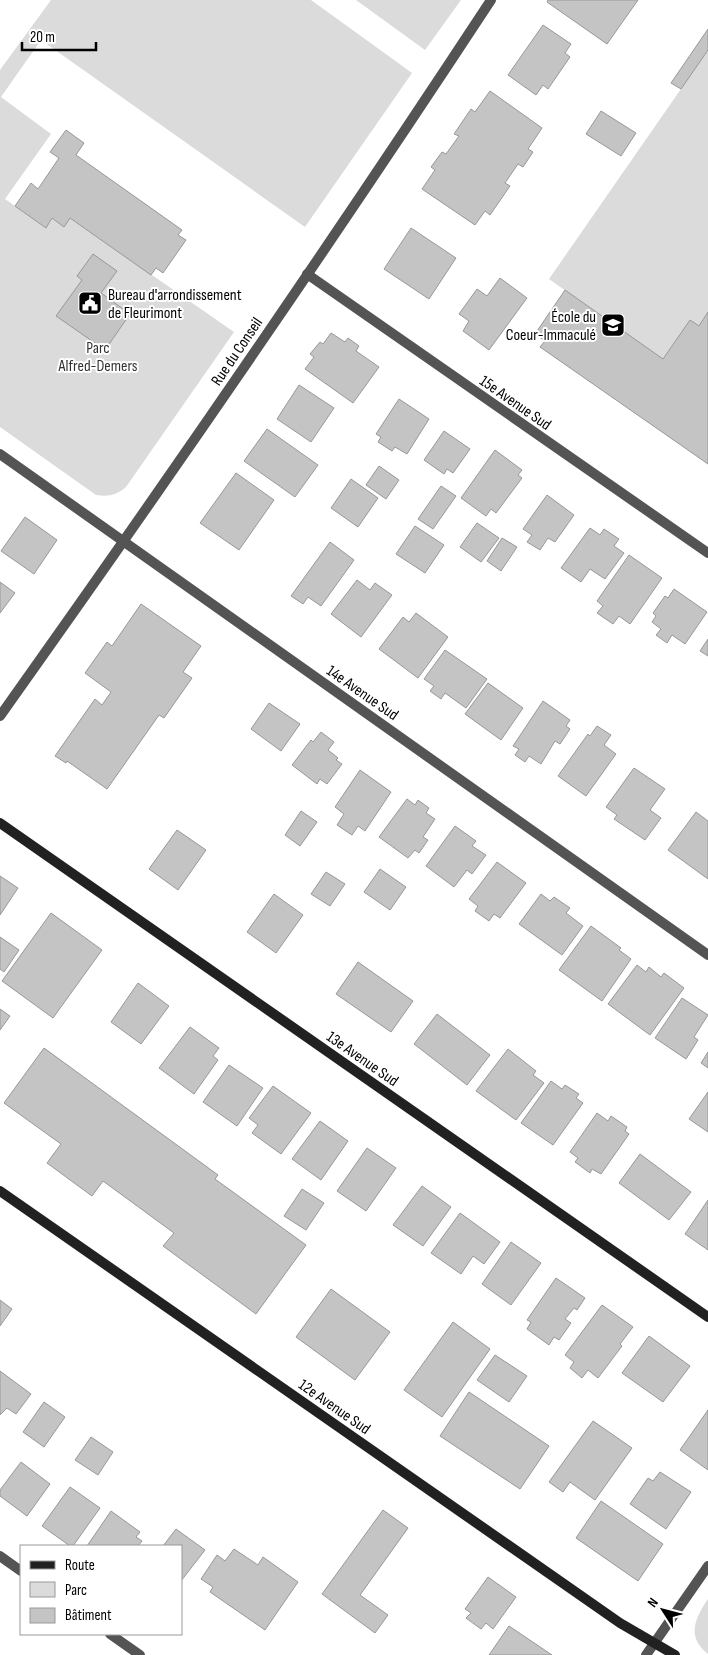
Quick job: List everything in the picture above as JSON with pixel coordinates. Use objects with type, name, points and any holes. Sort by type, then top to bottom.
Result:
[{"type":"main road","name":"13e Avenue Sud","points":[[0,823],[708,1317]]},
{"type":"main road","name":"12e Avenue Sud","points":[[0,1191],[612,1617],[675,1655]]},
{"type":"street","name":"Rue du Conseil","points":[[0,716],[124,541],[307,274],[491,0]]},
{"type":"street","name":"15e Avenue Sud","points":[[307,274],[708,554]]},
{"type":"street","name":"14e Avenue Sud","points":[[0,454],[708,955]]},
{"type":"street","points":[[0,1556],[20,1570]]},
{"type":"street","points":[[646,1655],[708,1566]]},
{"type":"street","points":[[111,1635],[140,1655]]},
{"type":"green space","name":"Parc Alfred-Demers","points":[[51,0],[311,0],[412,73],[305,227],[41,40],[1,97],[51,134],[5,199],[46,228],[52,218],[64,226],[70,218],[234,332],[126,487],[116,494],[105,496],[96,495],[0,427],[0,70]]},
{"type":"green space","points":[[356,0],[461,0],[425,50]]},
{"type":"green space","points":[[708,50],[708,312],[699,326],[690,320],[663,359],[549,279]]},
{"type":"green space","points":[[708,1599],[708,1654],[697,1641],[695,1627],[699,1613]]},
{"type":"building","points":[[548,0],[638,0],[607,44],[547,2]]},
{"type":"building","points":[[543,25],[571,44],[565,53],[570,57],[548,89],[543,85],[536,95],[508,75]]},
{"type":"building","points":[[708,29],[708,50],[681,89],[671,83]]},
{"type":"building","points":[[490,91],[542,128],[528,149],[533,152],[523,167],[518,164],[505,183],[510,186],[490,215],[485,211],[475,225],[422,189],[435,170],[431,167],[442,152],[446,154],[459,136],[454,134],[471,109],[475,112]]},
{"type":"building","points":[[601,111],[636,133],[621,156],[586,134]]},
{"type":"building","points":[[66,130],[84,143],[76,155],[182,230],[178,235],[186,240],[163,273],[156,268],[151,275],[70,218],[64,227],[52,218],[46,228],[15,206],[31,183],[38,189],[59,158],[50,152]]},
{"type":"building","points":[[411,228],[456,258],[429,299],[384,269]]},
{"type":"building","name":"Bureau d'arrondissement de Fleurimont","points":[[93,254],[117,271],[101,293],[130,314],[105,350],[56,316],[82,280],[77,276]]},
{"type":"building","points":[[500,278],[527,298],[489,350],[463,331],[469,321],[459,314],[477,289],[487,296]]},
{"type":"building","points":[[565,290],[663,359],[690,320],[699,326],[708,312],[708,464],[540,347],[545,341],[535,334]]},
{"type":"building","points":[[331,333],[345,342],[348,338],[359,346],[356,351],[379,367],[353,403],[305,369],[314,357],[310,354],[320,342],[323,344]]},
{"type":"building","points":[[299,385],[334,408],[311,442],[277,419]]},
{"type":"building","points":[[399,399],[429,419],[407,454],[395,447],[392,451],[378,442],[381,437],[376,434]]},
{"type":"building","points":[[267,429],[318,465],[295,497],[244,461]]},
{"type":"building","points":[[444,431],[470,449],[453,473],[447,469],[444,474],[424,460]]},
{"type":"building","points":[[495,450],[522,470],[518,475],[522,478],[496,513],[491,509],[486,516],[461,498]]},
{"type":"building","points":[[379,466],[399,480],[386,499],[366,485]]},
{"type":"building","points":[[236,473],[274,500],[239,550],[200,523]]},
{"type":"building","points":[[351,479],[378,498],[358,527],[331,508]]},
{"type":"building","points":[[441,486],[456,496],[433,529],[418,519]]},
{"type":"building","points":[[547,495],[574,515],[555,542],[548,538],[540,550],[527,542],[532,535],[523,529]]},
{"type":"building","points":[[25,517],[57,540],[34,574],[1,551]]},
{"type":"building","points":[[477,523],[499,538],[481,562],[460,547]]},
{"type":"building","points":[[415,526],[444,545],[425,573],[396,554]]},
{"type":"building","points":[[590,528],[600,535],[604,529],[619,539],[614,546],[624,553],[605,579],[590,569],[581,582],[561,568]]},
{"type":"building","points":[[502,538],[517,547],[501,571],[487,561]]},
{"type":"building","points":[[330,542],[354,560],[321,606],[308,597],[303,604],[291,596]]},
{"type":"building","points":[[629,555],[662,578],[630,624],[619,616],[613,624],[597,613],[603,606],[597,601]]},
{"type":"building","points":[[357,580],[370,590],[375,583],[392,595],[361,637],[331,614]]},
{"type":"building","points":[[0,582],[15,593],[0,613]]},
{"type":"building","points":[[674,589],[707,612],[685,644],[672,635],[667,643],[656,635],[661,629],[652,622],[656,616],[653,613],[665,596],[668,598]]},
{"type":"building","points":[[141,604],[201,646],[183,672],[192,678],[164,718],[159,715],[107,789],[67,761],[66,763],[55,756],[95,699],[102,705],[111,692],[85,673],[107,642],[112,646]]},
{"type":"building","points":[[416,613],[448,637],[418,678],[379,649],[403,617],[409,622]]},
{"type":"building","points":[[708,639],[708,656],[700,651]]},
{"type":"building","points":[[445,650],[487,679],[466,708],[445,693],[441,699],[430,691],[434,686],[424,679]]},
{"type":"building","points":[[488,683],[523,708],[501,740],[465,714]]},
{"type":"building","points":[[543,701],[570,720],[566,726],[570,729],[560,744],[555,741],[541,764],[529,756],[525,762],[515,755],[519,749],[513,746]]},
{"type":"building","points":[[269,703],[300,724],[281,751],[251,729]]},
{"type":"building","points":[[597,726],[611,735],[604,745],[616,754],[586,796],[558,776],[588,734],[590,736]]},
{"type":"building","points":[[321,732],[334,742],[328,750],[342,764],[327,784],[320,779],[317,784],[292,765],[311,740],[313,742]]},
{"type":"building","points":[[634,768],[665,789],[650,810],[661,818],[645,840],[614,819],[617,815],[606,807]]},
{"type":"building","points":[[360,770],[391,792],[365,831],[358,826],[352,835],[337,825],[344,814],[335,807]]},
{"type":"building","points":[[407,799],[415,805],[418,800],[429,808],[426,813],[435,819],[423,837],[428,840],[419,853],[415,850],[408,858],[379,837]]},
{"type":"building","points":[[301,811],[317,822],[300,846],[285,835]]},
{"type":"building","points":[[696,812],[708,821],[708,879],[668,850]]},
{"type":"building","points":[[455,826],[476,841],[472,846],[486,855],[472,874],[467,870],[454,887],[426,866]]},
{"type":"building","points":[[177,830],[206,850],[178,890],[149,869]]},
{"type":"building","points":[[497,862],[526,883],[500,918],[494,914],[489,921],[475,911],[478,906],[469,899]]},
{"type":"building","points":[[380,869],[406,887],[390,910],[364,892]]},
{"type":"building","points":[[326,872],[345,884],[330,906],[311,894]]},
{"type":"building","points":[[0,876],[18,888],[0,915]]},
{"type":"building","points":[[274,894],[303,915],[276,953],[247,932]]},
{"type":"building","points":[[541,894],[550,901],[554,897],[570,908],[566,913],[583,926],[562,955],[519,924]]},
{"type":"building","points":[[51,913],[102,950],[53,1018],[2,981]]},
{"type":"building","points":[[591,926],[621,948],[619,950],[631,959],[602,1001],[559,970]]},
{"type":"building","points":[[0,937],[19,950],[4,972],[0,969]]},
{"type":"building","points":[[358,962],[413,1001],[391,1032],[336,994]]},
{"type":"building","points":[[637,965],[646,972],[649,967],[661,977],[664,973],[684,988],[650,1035],[608,1004]]},
{"type":"building","points":[[138,983],[169,1006],[141,1044],[111,1022]]},
{"type":"building","points":[[682,998],[708,1015],[694,1037],[698,1040],[686,1059],[655,1038]]},
{"type":"building","points":[[0,1009],[10,1016],[0,1030]]},
{"type":"building","points":[[437,1014],[490,1055],[467,1085],[414,1044]]},
{"type":"building","points":[[190,1027],[219,1048],[213,1056],[218,1060],[194,1094],[159,1068]]},
{"type":"building","points":[[44,1048],[218,1175],[215,1179],[306,1245],[256,1314],[163,1246],[174,1233],[103,1181],[92,1196],[47,1163],[61,1144],[4,1103]]},
{"type":"building","points":[[508,1049],[536,1071],[533,1075],[544,1083],[516,1120],[476,1091]]},
{"type":"building","points":[[708,1052],[708,1068],[701,1063]]},
{"type":"building","points":[[229,1065],[263,1088],[237,1126],[203,1102]]},
{"type":"building","points":[[551,1081],[562,1089],[565,1085],[579,1094],[576,1098],[583,1103],[553,1145],[521,1123]]},
{"type":"building","points":[[273,1086],[311,1113],[281,1154],[252,1133],[258,1125],[249,1118]]},
{"type":"building","points":[[708,1092],[708,1132],[689,1119]]},
{"type":"building","points":[[597,1113],[608,1121],[611,1116],[627,1127],[625,1131],[629,1134],[601,1174],[592,1169],[590,1173],[575,1162],[578,1158],[570,1152]]},
{"type":"building","points":[[320,1121],[348,1141],[321,1180],[292,1159]]},
{"type":"building","points":[[367,1148],[396,1168],[366,1211],[337,1191]]},
{"type":"building","points":[[640,1154],[691,1192],[669,1220],[619,1183]]},
{"type":"building","points":[[422,1186],[451,1207],[423,1246],[393,1225]]},
{"type":"building","points":[[302,1189],[324,1203],[306,1230],[284,1216]]},
{"type":"building","points":[[708,1200],[708,1250],[685,1234]]},
{"type":"building","points":[[460,1213],[500,1242],[484,1264],[473,1256],[461,1274],[431,1253]]},
{"type":"building","points":[[511,1242],[541,1263],[511,1305],[482,1284]]},
{"type":"building","points":[[556,1278],[585,1298],[577,1310],[574,1308],[565,1319],[571,1323],[559,1340],[554,1337],[549,1345],[527,1329],[531,1322],[527,1320]]},
{"type":"building","points":[[331,1289],[390,1332],[355,1380],[296,1337]]},
{"type":"building","points":[[0,1300],[12,1309],[0,1326]]},
{"type":"building","points":[[602,1305],[633,1327],[620,1344],[622,1346],[598,1378],[588,1370],[582,1378],[570,1368],[574,1362],[565,1355]]},
{"type":"building","points":[[453,1322],[490,1349],[442,1417],[404,1390]]},
{"type":"building","points":[[649,1336],[690,1366],[663,1402],[622,1373]]},
{"type":"building","points":[[495,1355],[527,1376],[509,1402],[477,1380]]},
{"type":"building","points":[[0,1371],[31,1394],[16,1414],[7,1408],[0,1415]]},
{"type":"building","points":[[469,1392],[549,1446],[520,1489],[440,1436]]},
{"type":"building","points":[[44,1402],[65,1417],[44,1447],[23,1432]]},
{"type":"building","points":[[708,1410],[708,1470],[680,1450]]},
{"type":"building","points":[[593,1421],[632,1448],[595,1500],[570,1482],[563,1492],[549,1482]]},
{"type":"building","points":[[91,1437],[113,1452],[98,1475],[75,1460]]},
{"type":"building","points":[[21,1462],[50,1484],[27,1516],[0,1496],[0,1490]]},
{"type":"building","points":[[660,1472],[691,1492],[666,1529],[630,1504],[648,1478],[653,1481]]},
{"type":"building","points":[[70,1487],[100,1508],[74,1545],[69,1545],[42,1526]]},
{"type":"building","points":[[601,1501],[663,1544],[638,1581],[576,1538]]},
{"type":"building","points":[[383,1510],[408,1528],[360,1595],[388,1615],[375,1633],[322,1594]]},
{"type":"building","points":[[111,1511],[140,1532],[136,1537],[142,1541],[139,1545],[88,1545]]},
{"type":"building","points":[[176,1529],[205,1550],[182,1580],[182,1545],[164,1545]]},
{"type":"building","points":[[234,1549],[258,1565],[263,1557],[298,1582],[265,1630],[210,1592],[213,1587],[201,1579],[217,1555],[225,1561]]},
{"type":"building","points":[[488,1577],[516,1597],[493,1629],[486,1623],[481,1629],[466,1618],[471,1613],[465,1609]]},
{"type":"building","points":[[509,1626],[552,1655],[489,1655]]},
{"type":"place","name":"Bureau d'arrondissement de Fleurimont","points":[[90,303]]},
{"type":"place","name":"École du Coeur-Immaculé","points":[[613,325]]}]
